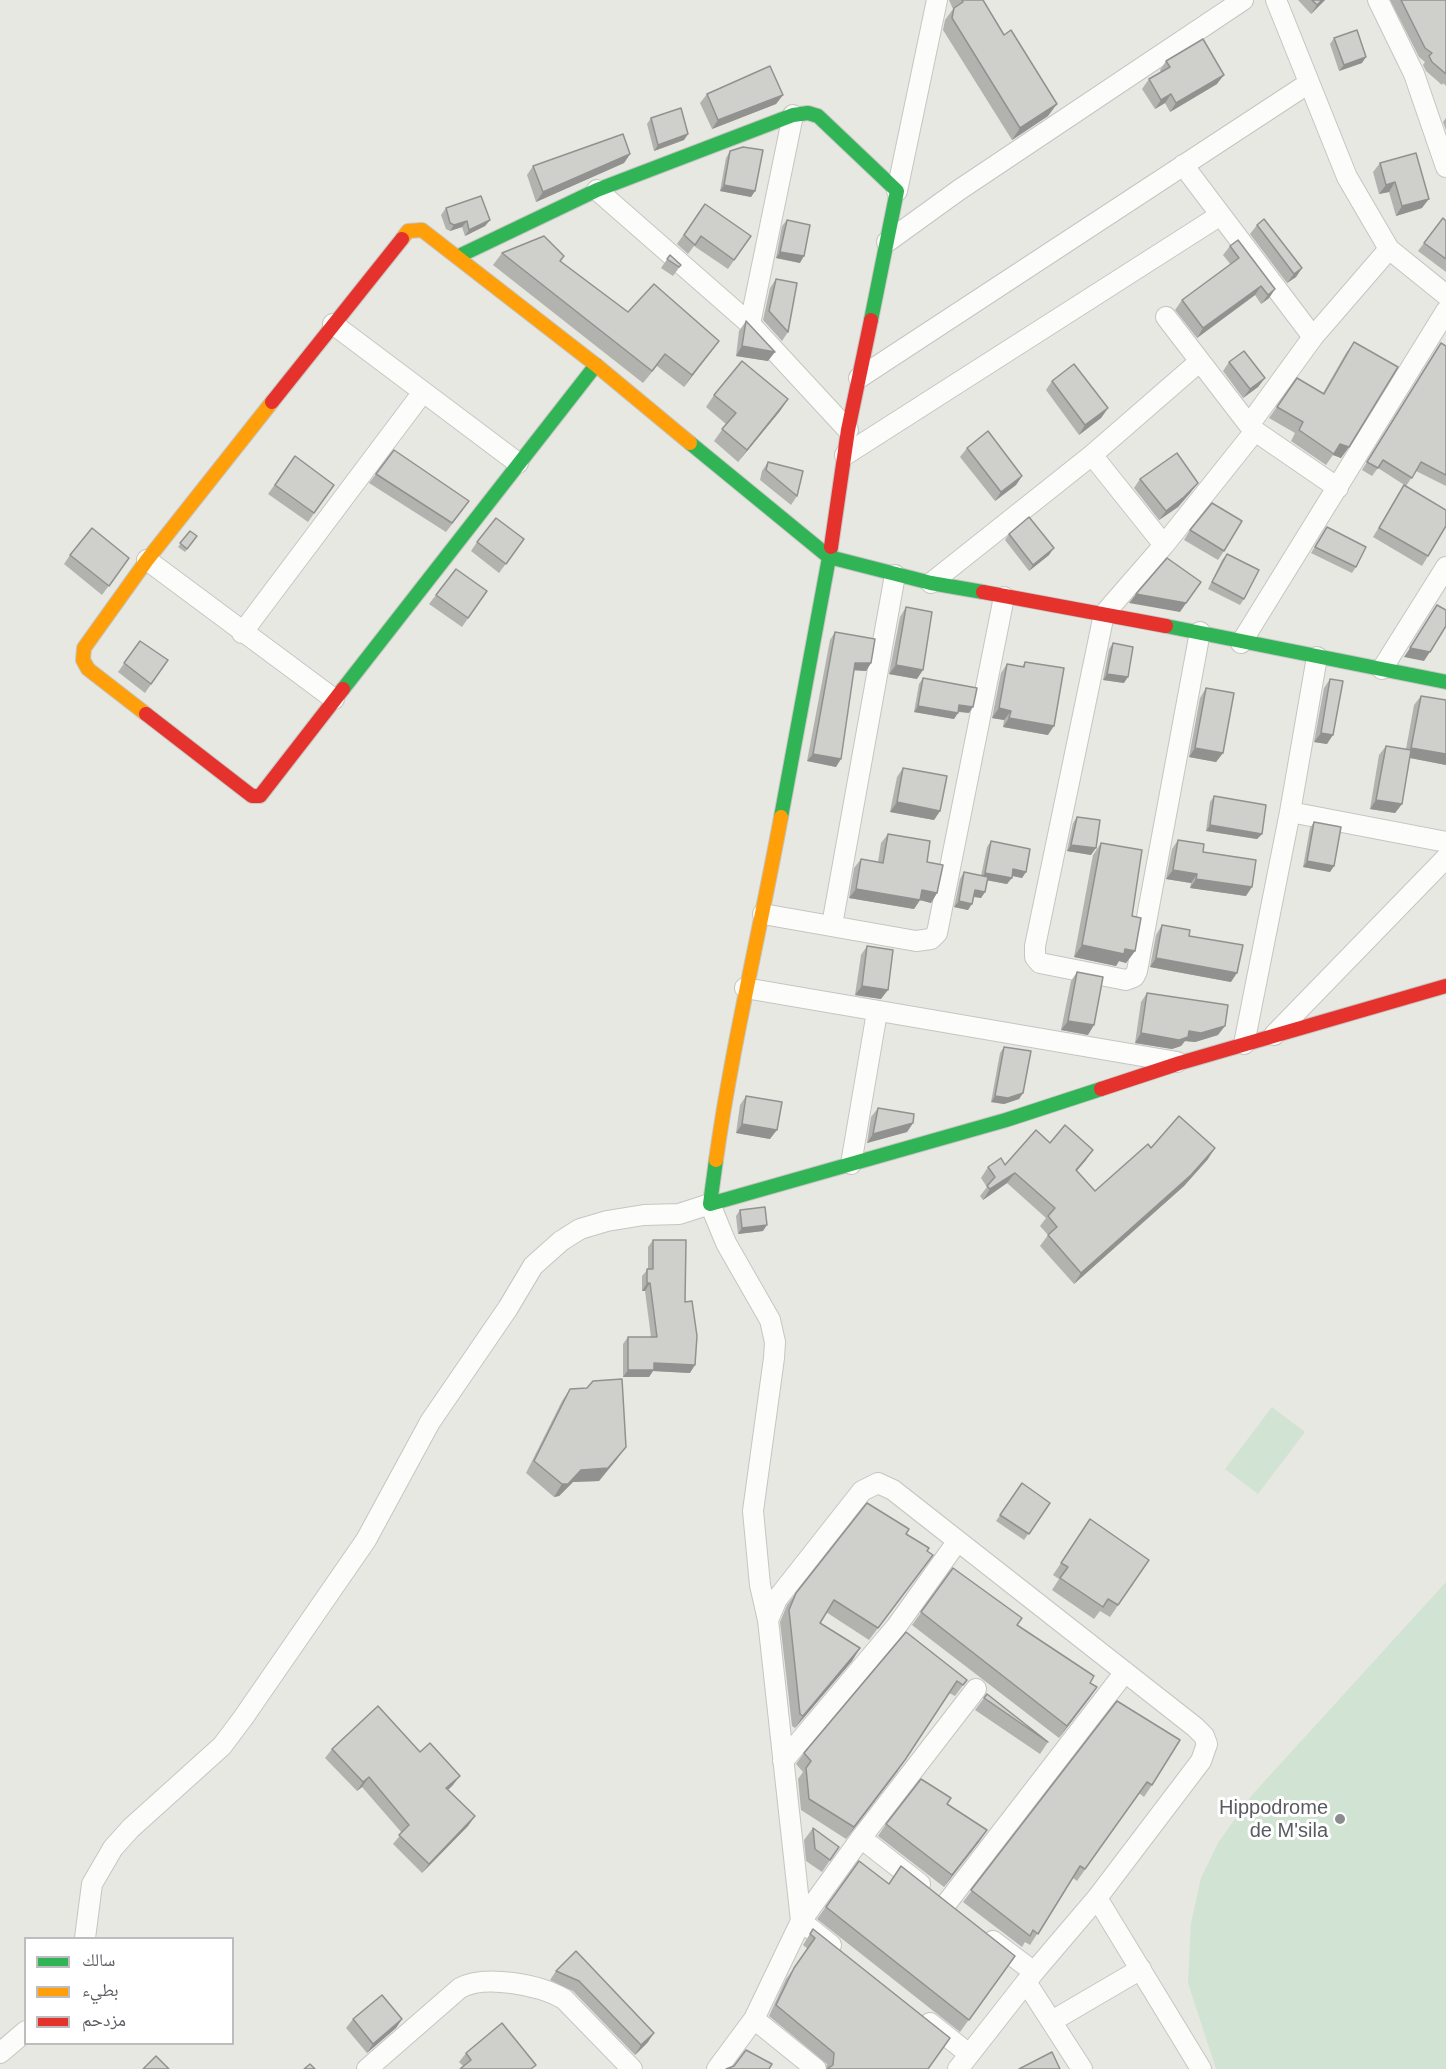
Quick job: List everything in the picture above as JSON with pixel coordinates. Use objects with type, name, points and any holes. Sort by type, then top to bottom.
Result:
[{"type":"street","points":[[847,1958],[801,1921],[768,1620],[760,1585],[753,1511],[774,1358],[773,1330],[726,1242],[710,1204],[725,1095],[745,988],[763,914],[829,557],[848,430],[937,0]]},
{"type":"street","points":[[887,242],[1215,7],[1243,0]]},
{"type":"street","points":[[1276,0],[1347,177],[1389,249],[1446,295]]},
{"type":"street","points":[[1378,0],[1414,74],[1446,167]]},
{"type":"street","points":[[859,378],[1309,83]]},
{"type":"street","points":[[459,256],[597,190],[793,115],[808,113],[818,116],[897,191]]},
{"type":"street","points":[[750,324],[793,115]]},
{"type":"street","points":[[1183,165],[1219,216],[1313,337]]},
{"type":"street","points":[[597,190],[750,324],[848,430]]},
{"type":"street","points":[[844,455],[1219,216]]},
{"type":"street","points":[[596,365],[260,796],[252,796],[88,669],[83,660],[84,648],[147,560],[408,231],[422,230],[459,256],[596,365],[829,557],[931,583],[1200,632],[1241,643],[1446,682]]},
{"type":"street","points":[[1200,632],[1137,971],[1134,977],[1126,980],[1040,963],[1034,954],[1104,614],[1164,545],[1252,428],[1313,337],[1389,249]]},
{"type":"street","points":[[1241,643],[1446,311]]},
{"type":"street","points":[[1166,316],[1199,362],[1252,428],[1338,488]]},
{"type":"street","points":[[333,324],[518,463]]},
{"type":"street","points":[[931,583],[1092,455],[1199,362]]},
{"type":"street","points":[[242,633],[423,392]]},
{"type":"street","points":[[1092,455],[1164,545]]},
{"type":"street","points":[[147,560],[242,633],[334,699]]},
{"type":"street","points":[[1382,669],[1446,567]]},
{"type":"street","points":[[832,925],[895,575]]},
{"type":"street","points":[[763,914],[916,941],[931,939],[937,933],[1004,597]]},
{"type":"street","points":[[1244,1044],[1290,812],[1317,657]]},
{"type":"street","points":[[1290,812],[1446,842]]},
{"type":"street","points":[[1274,1035],[1446,858]]},
{"type":"street","points":[[85,1937],[92,1884],[112,1848],[222,1746],[243,1718],[366,1540],[430,1422],[508,1308],[533,1266],[561,1241],[579,1229],[607,1221],[691,1211],[1006,1120],[1180,1063],[1446,986]]},
{"type":"street","points":[[745,988],[1180,1063]]},
{"type":"street","points":[[851,1164],[878,1012]]},
{"type":"street","points":[[768,1620],[777,1599],[862,1491],[869,1486],[886,1485],[1125,1672],[1167,1702],[1204,1736],[1206,1752],[1097,1898],[1030,1977],[964,2061],[913,2010]]},
{"type":"street","points":[[783,1761],[896,1627],[957,1542]]},
{"type":"street","points":[[896,1627],[914,1641]]},
{"type":"street","points":[[946,1904],[1125,1672]]},
{"type":"street","points":[[958,1675],[994,1703]]},
{"type":"street","points":[[717,2069],[754,2019],[801,1921],[861,1838],[976,1689]]},
{"type":"street","points":[[1045,1743],[1061,1755]]},
{"type":"street","points":[[861,1838],[964,1918]]},
{"type":"street","points":[[1097,1898],[1201,2069]]},
{"type":"street","points":[[981,1931],[1030,1977],[1052,2021],[1082,2069]]},
{"type":"street","points":[[1052,2021],[1141,1969]]},
{"type":"street","points":[[367,2069],[460,1988],[471,1982],[539,1988],[552,1992],[564,2000],[632,2069]]},
{"type":"street","points":[[754,2019],[816,2069]]},
{"type":"street","points":[[0,2053],[24,2033]]},
{"type":"green space","points":[[1272,1407],[1305,1432],[1258,1494],[1225,1469]]},
{"type":"green space","name":"Hippodrome de M'sila","points":[[1446,1582],[1446,2069],[1216,2069],[1188,1983],[1191,1923],[1201,1878],[1218,1843],[1252,1795]]},
{"type":"building","points":[[962,0],[983,0],[1004,35],[1011,30],[1057,104],[1020,128],[952,18],[954,8],[963,2]]},
{"type":"building","points":[[1312,0],[1322,0],[1317,5]]},
{"type":"building","points":[[1401,0],[1446,0],[1446,74],[1432,62],[1429,56],[1432,53],[1425,48]]},
{"type":"building","points":[[1357,30],[1366,57],[1344,65],[1334,38]]},
{"type":"building","points":[[1203,39],[1224,75],[1176,103],[1171,94],[1161,100],[1149,79],[1170,67],[1166,61]]},
{"type":"building","points":[[770,66],[783,95],[718,120],[707,94]]},
{"type":"building","points":[[681,108],[688,134],[658,145],[651,118]]},
{"type":"building","points":[[623,134],[630,154],[543,192],[533,166]]},
{"type":"building","points":[[743,147],[763,150],[755,191],[724,185],[730,151]]},
{"type":"building","points":[[1416,153],[1429,199],[1402,206],[1395,182],[1386,185],[1380,163]]},
{"type":"building","points":[[481,196],[490,220],[469,230],[467,221],[454,225],[450,223],[446,208]]},
{"type":"building","points":[[705,204],[751,236],[734,260],[701,236],[695,245],[684,235]]},
{"type":"building","points":[[1443,218],[1446,221],[1446,259],[1424,243]]},
{"type":"building","points":[[1264,219],[1302,268],[1294,274],[1257,225]]},
{"type":"building","points":[[787,220],[810,225],[804,256],[780,252]]},
{"type":"building","points":[[544,236],[564,256],[560,261],[628,312],[654,284],[719,341],[692,375],[665,354],[652,371],[502,253]]},
{"type":"building","points":[[1238,240],[1275,289],[1268,295],[1261,286],[1203,328],[1182,300],[1239,258],[1230,246]]},
{"type":"building","points":[[670,255],[681,265],[679,267],[667,259]]},
{"type":"building","points":[[776,279],[797,283],[788,332],[769,311]]},
{"type":"building","points":[[746,321],[775,352],[742,346]]},
{"type":"building","points":[[1354,342],[1398,367],[1349,447],[1340,444],[1334,454],[1299,430],[1303,422],[1277,407],[1297,378],[1324,394]]},
{"type":"building","points":[[1441,343],[1446,346],[1446,475],[1421,462],[1412,478],[1383,460],[1378,468],[1367,462]]},
{"type":"building","points":[[1244,351],[1265,378],[1250,389],[1229,362]]},
{"type":"building","points":[[742,361],[788,399],[747,450],[722,429],[736,413],[714,395]]},
{"type":"building","points":[[1074,364],[1108,408],[1085,425],[1052,381]]},
{"type":"building","points":[[988,431],[1022,476],[1001,492],[967,448]]},
{"type":"building","points":[[394,450],[469,501],[452,523],[376,474]]},
{"type":"building","points":[[1177,453],[1198,483],[1166,511],[1140,479]]},
{"type":"building","points":[[295,456],[334,485],[314,513],[275,485]]},
{"type":"building","points":[[768,462],[803,471],[797,496],[766,470]]},
{"type":"building","points":[[1404,485],[1446,510],[1446,526],[1428,556],[1379,528]]},
{"type":"building","points":[[1212,503],[1242,521],[1224,551],[1190,530]]},
{"type":"building","points":[[1029,517],[1054,548],[1033,565],[1009,534]]},
{"type":"building","points":[[496,518],[524,539],[506,564],[477,542]]},
{"type":"building","points":[[1327,527],[1366,547],[1356,567],[1315,547]]},
{"type":"building","points":[[92,528],[129,558],[109,586],[70,555]]},
{"type":"building","points":[[190,531],[197,536],[187,549],[180,543]]},
{"type":"building","points":[[1227,554],[1259,570],[1244,599],[1212,582]]},
{"type":"building","points":[[1167,558],[1201,582],[1186,603],[1136,594]]},
{"type":"building","points":[[456,569],[487,591],[468,618],[436,595]]},
{"type":"building","points":[[1437,605],[1446,610],[1446,626],[1430,652],[1410,648]]},
{"type":"building","points":[[906,607],[932,612],[923,670],[896,665]]},
{"type":"building","points":[[835,632],[875,639],[871,663],[855,663],[841,759],[813,754]]},
{"type":"building","points":[[140,641],[168,660],[151,684],[124,663]]},
{"type":"building","points":[[1113,643],[1133,647],[1128,677],[1107,674]]},
{"type":"building","points":[[1025,662],[1064,668],[1054,726],[1009,718],[1011,711],[999,708],[1007,664],[1024,667]]},
{"type":"building","points":[[923,678],[977,688],[973,707],[959,705],[958,713],[918,706]]},
{"type":"building","points":[[1330,679],[1343,681],[1333,735],[1321,733]]},
{"type":"building","points":[[1206,688],[1234,693],[1223,753],[1195,748]]},
{"type":"building","points":[[1421,696],[1446,700],[1446,754],[1411,748]]},
{"type":"building","points":[[1386,746],[1411,750],[1402,804],[1376,800]]},
{"type":"building","points":[[903,768],[947,776],[940,811],[897,802]]},
{"type":"building","points":[[1214,796],[1266,805],[1262,834],[1210,825]]},
{"type":"building","points":[[1077,817],[1100,820],[1096,848],[1071,845]]},
{"type":"building","points":[[1314,822],[1341,827],[1334,866],[1307,861]]},
{"type":"building","points":[[888,834],[930,841],[927,862],[943,865],[937,893],[922,890],[920,900],[856,889],[861,859],[883,863]]},
{"type":"building","points":[[1178,840],[1204,844],[1203,852],[1256,860],[1252,887],[1196,879],[1197,874],[1173,870]]},
{"type":"building","points":[[991,841],[1030,849],[1026,872],[1013,869],[1012,878],[985,873]]},
{"type":"building","points":[[1101,843],[1142,850],[1132,916],[1141,918],[1135,951],[1125,949],[1124,954],[1082,945]]},
{"type":"building","points":[[964,872],[988,877],[985,892],[975,890],[972,904],[959,901]]},
{"type":"building","points":[[1162,925],[1190,930],[1189,936],[1243,945],[1237,973],[1156,958]]},
{"type":"building","points":[[867,946],[893,950],[888,990],[862,986]]},
{"type":"building","points":[[1077,972],[1103,977],[1094,1025],[1068,1021]]},
{"type":"building","points":[[1147,993],[1228,1005],[1225,1026],[1201,1033],[1189,1031],[1188,1037],[1179,1040],[1141,1033]]},
{"type":"building","points":[[1004,1047],[1031,1051],[1023,1093],[1008,1098],[995,1096]]},
{"type":"building","points":[[746,1096],[782,1102],[777,1130],[742,1124]]},
{"type":"building","points":[[878,1108],[914,1114],[913,1123],[873,1134]]},
{"type":"building","points":[[1179,1116],[1215,1148],[1191,1175],[1081,1273],[1048,1235],[1057,1227],[1048,1216],[1055,1208],[1015,1173],[990,1189],[987,1186],[995,1177],[988,1167],[1001,1158],[1005,1165],[1036,1130],[1050,1143],[1065,1125],[1093,1150],[1076,1170],[1095,1191],[1148,1144],[1151,1148]]},
{"type":"building","points":[[765,1207],[767,1225],[742,1228],[740,1210]]},
{"type":"building","points":[[653,1240],[686,1240],[685,1302],[692,1301],[697,1336],[695,1365],[654,1363],[654,1370],[628,1370],[628,1337],[657,1337],[650,1283],[647,1283],[647,1269],[653,1269]]},
{"type":"building","points":[[622,1379],[626,1447],[608,1468],[581,1470],[568,1484],[562,1484],[534,1461],[570,1389],[587,1388],[593,1381]]},
{"type":"building","points":[[1022,1483],[1050,1503],[1029,1534],[1000,1515]]},
{"type":"building","points":[[867,1503],[909,1529],[906,1534],[929,1548],[927,1551],[933,1555],[878,1628],[834,1600],[820,1623],[860,1648],[803,1716],[800,1714],[789,1610],[796,1593]]},
{"type":"building","points":[[1090,1519],[1149,1560],[1118,1605],[1108,1599],[1103,1607],[1060,1578],[1068,1567],[1061,1563]]},
{"type":"building","points":[[953,1568],[1022,1618],[1017,1625],[1094,1676],[1090,1683],[1097,1687],[1067,1726],[921,1612]]},
{"type":"building","points":[[906,1632],[967,1680],[963,1685],[957,1681],[905,1760],[854,1827],[809,1799],[806,1768],[811,1761],[804,1753]]},
{"type":"building","points":[[987,1694],[1048,1742],[984,1698]]},
{"type":"building","points":[[1117,1701],[1180,1740],[1152,1785],[1147,1782],[1085,1869],[1080,1866],[1038,1934],[1033,1930],[1030,1936],[971,1890]]},
{"type":"building","points":[[378,1706],[420,1752],[430,1743],[460,1776],[446,1788],[475,1816],[429,1864],[399,1835],[409,1825],[369,1777],[363,1782],[332,1749]]},
{"type":"building","points":[[921,1779],[951,1798],[947,1804],[987,1830],[952,1875],[886,1824]]},
{"type":"building","points":[[813,1828],[839,1847],[830,1860],[815,1849]]},
{"type":"building","points":[[859,1861],[889,1884],[901,1866],[1015,1956],[969,2020],[826,1907]]},
{"type":"building","points":[[813,1929],[950,2038],[928,2069],[827,2069],[833,2065],[834,2053],[776,2005],[794,1968],[815,1938],[810,1934]]},
{"type":"building","points":[[576,1951],[654,2033],[641,2045],[579,1981],[556,1971]]},
{"type":"building","points":[[382,1995],[402,2019],[373,2044],[353,2019]]},
{"type":"building","points":[[502,2023],[536,2065],[531,2069],[460,2069],[471,2060],[466,2053]]},
{"type":"building","points":[[746,2050],[772,2064],[769,2069],[726,2069],[734,2066]]},
{"type":"building","points":[[1052,2052],[1060,2069],[1019,2069]]},
{"type":"building","points":[[156,2056],[169,2069],[143,2069]]},
{"type":"building","points":[[310,2064],[315,2069],[304,2069]]},
{"type":"traffic: fast","points":[[459,256],[597,190],[793,115],[808,113],[818,116],[897,191],[871,320]]},
{"type":"traffic: fast","points":[[343,689],[596,365]]},
{"type":"traffic: fast","points":[[690,443],[829,557],[931,583],[983,592]]},
{"type":"traffic: fast","points":[[781,817],[831,547]]},
{"type":"traffic: fast","points":[[1166,626],[1446,682]]},
{"type":"traffic: fast","points":[[716,1160],[710,1204],[1006,1120],[1101,1089]]},
{"type":"traffic: slow","points":[[402,239],[408,231],[422,230],[596,365],[690,443]]},
{"type":"traffic: slow","points":[[146,714],[88,669],[83,660],[84,648],[147,560],[272,402]]},
{"type":"traffic: slow","points":[[716,1160],[738,1031],[781,817]]},
{"type":"traffic: jam","points":[[272,402],[402,239]]},
{"type":"traffic: jam","points":[[831,547],[848,430],[871,320]]},
{"type":"traffic: jam","points":[[983,592],[1166,626]]},
{"type":"traffic: jam","points":[[146,714],[252,796],[260,796],[343,689]]},
{"type":"traffic: jam","points":[[1101,1089],[1180,1063],[1446,986]]},
{"type":"place","name":"Hippodrome de M'sila","points":[[1340,1819]]}]
